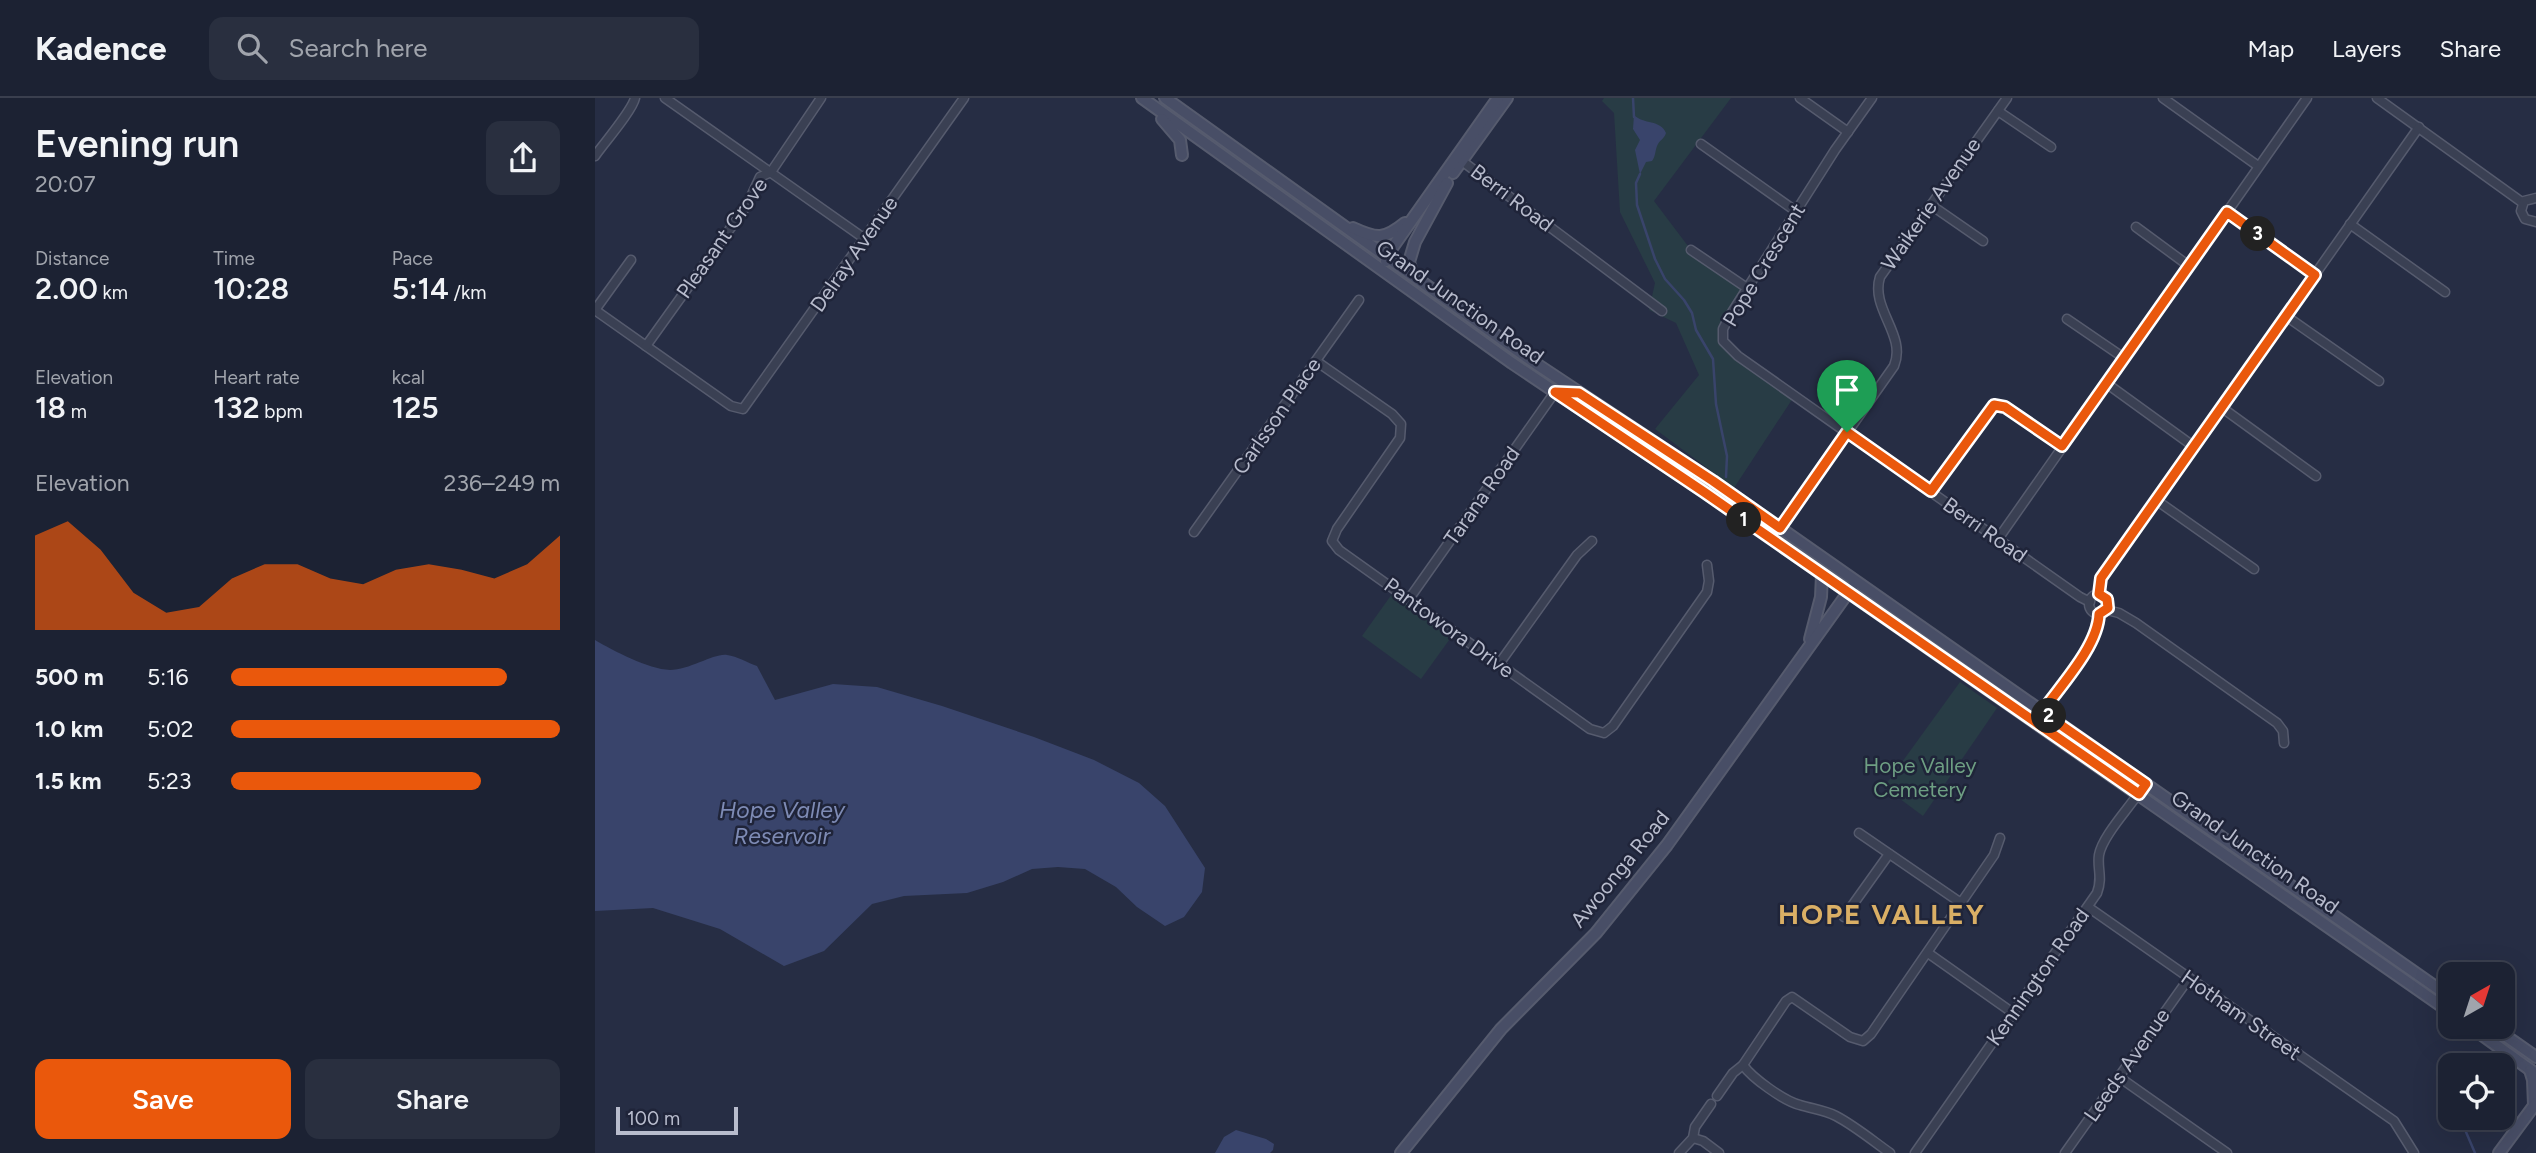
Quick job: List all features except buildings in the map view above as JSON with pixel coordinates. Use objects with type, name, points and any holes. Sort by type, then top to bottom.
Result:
[{"type":"main road","name":"Grand Junction Road","points":[[1165,98],[1535,363],[1713,481],[2438,989]]},
{"type":"main road","points":[[1414,277],[1409,262],[1411,253],[1459,159],[1498,98]]},
{"type":"main road","points":[[1381,269],[1416,214],[1507,98]]},
{"type":"main road","name":"Grand Junction Road","points":[[1144,100],[1555,392],[1848,592],[2438,1003]]},
{"type":"main road","points":[[1144,100],[1178,136],[1182,155]]},
{"type":"main road","points":[[1195,138],[1204,126]]},
{"type":"main road","points":[[1207,145],[1215,134]]},
{"type":"main road","points":[[1388,258],[1398,252],[1447,183]]},
{"type":"main road","points":[[1335,220],[1382,237],[1416,214]]},
{"type":"main road","points":[[1535,363],[1551,381],[1555,392],[1579,393]]},
{"type":"main road","points":[[1808,645],[1821,597],[1822,575]]},
{"type":"main road","name":"Awoonga Road","points":[[1401,1153],[1501,1029],[1596,933],[1667,845],[1855,582]]},
{"type":"main road","points":[[2035,722],[2042,712]]},
{"type":"main road","points":[[2139,794],[2146,784]]},
{"type":"main road","points":[[2263,882],[2271,872]]},
{"type":"main road","points":[[2347,924],[2356,946]]},
{"type":"main road","points":[[2376,960],[2391,956]]},
{"type":"main road","points":[[2417,974],[2417,981],[2438,1001]]},
{"type":"main road","points":[[2488,1040],[2533,1072],[2535,1104],[2500,1153]]},
{"type":"main road","points":[[2512,1040],[2536,1057]]},
{"type":"street","points":[[595,156],[631,109],[635,98]]},
{"type":"street","points":[[665,98],[865,239]]},
{"type":"street","name":"Pleasant Grove","points":[[646,346],[747,205],[761,177],[771,172],[821,98]]},
{"type":"street","name":"Delray Avenue","points":[[646,346],[731,406],[743,409],[964,98]]},
{"type":"street","points":[[1800,98],[1848,132]]},
{"type":"street","name":"Pope Crescent","points":[[1847,432],[1729,349],[1723,341],[1723,329],[1872,98]]},
{"type":"street","name":"Waikerie Avenue","points":[[1780,528],[1898,358],[1897,346],[1878,298],[1876,288],[1880,277],[2007,98]]},
{"type":"street","points":[[2163,98],[2258,166]]},
{"type":"street","points":[[1998,539],[2307,98]]},
{"type":"street","points":[[2377,98],[2523,203]]},
{"type":"street","points":[[1998,111],[2052,147]]},
{"type":"street","points":[[2099,594],[2101,578],[2419,127]]},
{"type":"street","points":[[1701,144],[1797,212]]},
{"type":"street","name":"Berri Road","points":[[1459,159],[1662,311]]},
{"type":"street","points":[[2536,198],[2523,203],[2522,216],[2528,221],[2536,222]]},
{"type":"street","points":[[1931,205],[1983,241]]},
{"type":"street","points":[[2227,212],[2315,275]]},
{"type":"street","points":[[2350,224],[2445,292]]},
{"type":"street","points":[[2136,227],[2189,265]]},
{"type":"street","points":[[1691,250],[1747,288]]},
{"type":"street","points":[[631,260],[595,310],[646,346]]},
{"type":"street","name":"Carlsson Place","points":[[1194,532],[1359,300]]},
{"type":"street","points":[[2286,316],[2379,381]]},
{"type":"street","points":[[2067,319],[2124,358]]},
{"type":"street","name":"Pantowora Drive","points":[[1316,361],[1392,414],[1401,424],[1400,438],[1337,529],[1332,541],[1339,550],[1590,729],[1604,733],[1613,726],[1707,592],[1707,565]]},
{"type":"street","points":[[2106,383],[2193,446]]},
{"type":"street","name":"Tarana Road","points":[[1409,599],[1555,392]]},
{"type":"street","points":[[1931,491],[1994,405],[2005,407],[2062,446]]},
{"type":"street","points":[[2221,407],[2316,475]]},
{"type":"street","name":"Berri Road","points":[[1847,432],[2080,597],[2090,601]]},
{"type":"street","points":[[2156,500],[2254,569]]},
{"type":"street","points":[[1499,664],[1577,555],[1592,541]]},
{"type":"street","points":[[2099,594],[2090,601],[2090,608],[2103,612],[2119,612],[2136,623],[2277,723],[2283,731],[2284,743]]},
{"type":"street","points":[[2042,712],[2091,644],[2099,628],[2107,599],[2099,594]]},
{"type":"street","name":"Kennington Road","points":[[1915,1153],[2088,907],[2102,881],[2099,856],[2102,846],[2139,794]]},
{"type":"street","points":[[1859,832],[1961,904]]},
{"type":"street","points":[[1679,1153],[1693,1138],[1695,1127],[1733,1073],[1743,1065],[1786,1001],[1792,997],[1850,1037],[1863,1041],[1871,1034],[1994,855],[2000,838]]},
{"type":"street","points":[[1844,917],[1889,854]]},
{"type":"street","name":"Hotham Street","points":[[2088,907],[2394,1121],[2414,1153]]},
{"type":"street","points":[[1928,953],[2013,1013]]},
{"type":"street","name":"Leeds Avenue","points":[[2066,1153],[2189,978]]},
{"type":"street","points":[[1743,1065],[1748,1072],[1786,1099],[1798,1105],[1824,1110],[1840,1118],[1890,1153]]},
{"type":"street","points":[[2119,1077],[2221,1151]]},
{"type":"street","points":[[1693,1138],[1703,1141],[1719,1153]]},
{"type":"green space","points":[[1604,98],[1731,98],[1654,201],[1691,250],[1747,288],[1723,329],[1723,341],[1795,395],[1734,488],[1655,429],[1699,375],[1676,323],[1649,310],[1655,283],[1620,212],[1614,113],[1602,101]]},
{"type":"green space","points":[[1392,594],[1452,636],[1421,679],[1362,636]]},
{"type":"green space","name":"Hope Valley Cemetery","points":[[1960,682],[1997,708],[1923,816],[1884,787]]},
{"type":"water","points":[[1634,115],[1660,126],[1666,133],[1658,144],[1652,161],[1646,162],[1640,174],[1635,150],[1640,140],[1633,129]]},
{"type":"water","name":"Hope Valley Reservoir","points":[[595,640],[621,654],[661,669],[678,669],[715,656],[735,657],[757,666],[775,700],[833,684],[877,687],[942,706],[1094,760],[1139,783],[1165,806],[1205,868],[1202,892],[1184,917],[1165,926],[1137,907],[1116,887],[1085,869],[1032,869],[1003,882],[967,893],[904,896],[872,904],[824,951],[784,966],[720,929],[653,908],[595,911]]},
{"type":"water","points":[[1236,1130],[1266,1139],[1274,1144],[1273,1150],[1270,1153],[1215,1153],[1224,1137]]},
{"type":"waterway","points":[[1633,98],[1634,117]]},
{"type":"waterway","points":[[1640,174],[1636,183],[1637,205],[1655,259],[1665,279],[1692,313],[1696,330],[1713,359],[1716,404],[1727,456],[1726,477]]},
{"type":"waterway","points":[[2465,1130],[2475,1153]]},
{"type":"district","name":"HOPE VALLEY","points":[[1882,914]]},
{"type":"route","points":[[2227,212],[2315,275],[2101,578],[2099,594],[2109,602],[2108,608],[2099,614],[2099,628],[2091,644],[2042,712],[2146,784],[2139,794],[1704,492],[1555,392],[1579,393],[1780,528],[1847,432],[1931,491],[1994,405],[2005,407],[2062,446],[2227,212]]}]
